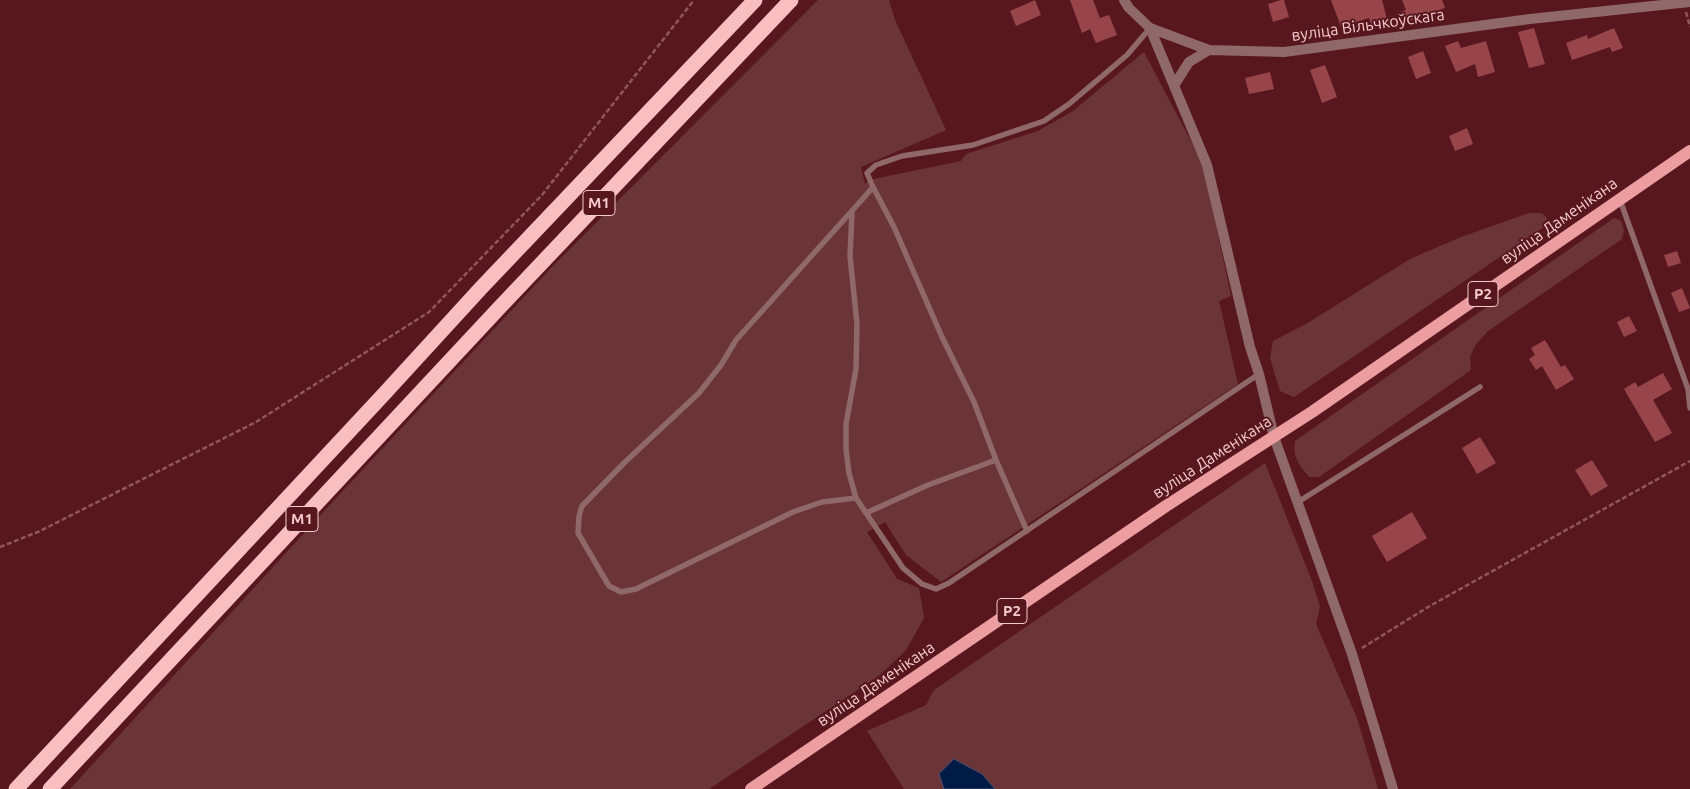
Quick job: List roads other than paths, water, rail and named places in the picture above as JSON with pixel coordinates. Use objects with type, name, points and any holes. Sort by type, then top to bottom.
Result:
[{"type":"highway","name":"М1","points":[[16,789],[481,288],[755,0]]},
{"type":"highway","name":"М1","points":[[50,789],[500,307],[791,0]]},
{"type":"main road","name":"вуліца Даменікана","points":[[751,789],[1166,506],[1344,390],[1690,151]]},
{"type":"street","name":"вуліца Вільчкоўскага","points":[[1124,0],[1150,28],[1210,50],[1284,52],[1530,19],[1690,2]]},
{"type":"street","points":[[1150,28],[1175,84],[1207,165],[1250,347],[1259,374],[1274,436],[1352,654],[1392,789]]},
{"type":"street","points":[[1175,84],[1190,62],[1210,50]]},
{"type":"lane","points":[[1027,531],[996,460],[974,402],[942,337],[894,227],[872,187],[867,173],[876,165],[902,156],[973,145],[1044,120],[1069,104],[1127,55],[1150,28]]},
{"type":"lane","points":[[856,498],[822,502],[793,512],[636,589],[621,592],[609,586],[578,533],[579,516],[582,506],[625,462],[699,393],[736,340],[852,212],[872,187]]},
{"type":"lane","points":[[1620,199],[1688,389],[1690,408]]},
{"type":"lane","points":[[852,212],[850,256],[857,324],[856,369],[846,424],[846,449],[849,472],[856,498],[903,568],[922,584],[936,589],[949,583],[1259,374]]},
{"type":"lane","points":[[1298,502],[1480,387]]},
{"type":"lane","points":[[866,513],[928,486],[996,460]]},
{"type":"water","points":[[954,759],[982,774],[995,789],[944,789],[939,774]]}]
